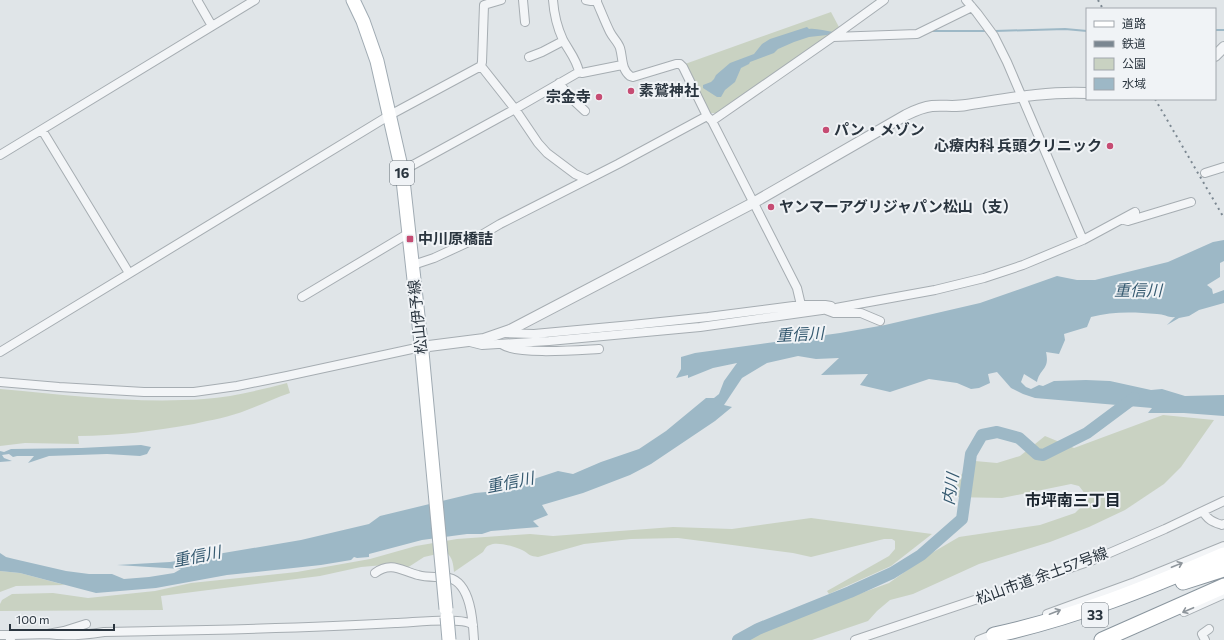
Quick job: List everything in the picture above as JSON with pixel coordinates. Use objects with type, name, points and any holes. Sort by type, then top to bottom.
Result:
[{"type":"highway","points":[[994,634],[1052,621],[1105,603],[1224,555]]},
{"type":"highway","name":"33","points":[[1020,640],[1083,620],[1169,586],[1224,562]]},
{"type":"highway","name":"33","points":[[1169,586],[1224,569]]},
{"type":"highway","points":[[1102,640],[1224,586]]},
{"type":"main road","name":"松山伊予線","points":[[353,0],[363,20],[377,61],[402,171],[413,265],[449,640]]},
{"type":"street","points":[[197,0],[212,26]]},
{"type":"street","points":[[0,155],[255,0]]},
{"type":"street","points":[[501,0],[484,5],[481,66],[515,109],[538,143],[575,174],[586,179]]},
{"type":"street","points":[[522,0],[525,22]]},
{"type":"street","points":[[553,0],[554,15],[564,41],[578,65],[579,72]]},
{"type":"street","points":[[586,0],[591,2],[597,0],[611,33],[618,43],[622,58],[622,65],[627,74],[633,77],[676,64],[680,64],[683,67],[797,288],[801,305]]},
{"type":"street","points":[[413,265],[434,258],[473,240],[500,224],[561,194],[586,179],[710,118],[833,37],[884,0]]},
{"type":"street","points":[[966,0],[994,36],[1007,62],[1083,240]]},
{"type":"street","points":[[833,37],[917,34],[972,7]]},
{"type":"street","points":[[529,57],[564,41]]},
{"type":"street","points":[[1216,55],[1224,47]]},
{"type":"street","points":[[402,171],[579,72],[582,73],[622,65]]},
{"type":"street","points":[[0,352],[390,115],[481,66]]},
{"type":"street","points":[[559,83],[571,98],[585,111]]},
{"type":"street","points":[[0,382],[144,392],[194,392],[237,386],[421,349],[484,339],[502,333],[753,203],[906,115],[918,110],[931,106],[963,106],[1021,96],[1066,92],[1086,93]]},
{"type":"street","points":[[42,130],[129,273]]},
{"type":"street","points":[[1205,173],[1224,167]]},
{"type":"street","points":[[1122,219],[1128,221],[1191,202]]},
{"type":"street","points":[[467,341],[482,346],[700,327],[824,310],[935,290],[984,278],[1023,265],[1083,240],[1135,212]]},
{"type":"street","points":[[302,297],[409,232]]},
{"type":"street","points":[[502,333],[534,334],[632,325],[801,305],[824,305],[836,308]]},
{"type":"street","points":[[824,310],[834,314],[861,313],[880,322]]},
{"type":"street","points":[[501,344],[506,348],[525,350],[559,351],[599,349]]},
{"type":"street","name":"松山市道 余土57号線","points":[[855,640],[1091,561],[1224,501]]},
{"type":"street","points":[[1203,511],[1205,516],[1212,522],[1224,524]]},
{"type":"street","points":[[979,640],[1135,582],[1224,546]]},
{"type":"street","points":[[375,573],[380,569],[396,567],[418,575],[450,578],[456,581],[467,597],[474,625],[474,640]]},
{"type":"street","points":[[1116,639],[1224,594]]},
{"type":"street","points":[[48,634],[88,635],[104,632],[364,625],[438,621],[466,622],[474,625]]},
{"type":"street","points":[[0,635],[11,638],[48,634],[86,624]]},
{"type":"street","points":[[1205,640],[1202,634],[1209,629]]},
{"type":"green space","points":[[831,12],[840,29],[717,113],[711,113],[708,111],[685,64]]},
{"type":"green space","points":[[287,383],[290,393],[241,412],[194,424],[136,433],[78,436],[79,444],[25,443],[0,446],[0,389],[127,400],[178,400],[225,397]]},
{"type":"green space","points":[[1163,415],[1214,420],[1181,467],[1164,484],[1125,510],[1089,527],[1050,542],[979,564],[913,594],[890,600],[868,621],[812,640],[745,640],[749,636],[889,583],[930,554],[959,537],[1040,525],[1075,513],[1089,499],[1079,486],[1071,484],[1002,498],[951,497],[951,485],[975,461],[997,463],[1020,456],[1045,436],[1074,448]]},
{"type":"green space","points":[[811,518],[932,534],[891,566],[829,594],[827,591],[889,556],[895,549],[895,541],[892,539],[884,539],[811,557],[793,553],[678,538],[631,539],[584,544],[538,557],[532,556],[521,549],[512,546],[493,544],[488,546],[483,552],[454,572],[451,559],[446,552],[424,557],[407,568],[396,564],[361,567],[320,576],[161,596],[163,610],[0,611],[0,604],[2,600],[12,594],[53,593],[88,598],[155,591],[191,583],[297,572],[370,559],[416,546],[457,539],[530,534],[553,536],[673,527],[732,529]]},
{"type":"green space","points":[[0,571],[20,573],[65,585],[16,586],[0,592]]},
{"type":"water","points":[[807,27],[809,29],[833,32],[827,35],[809,37],[794,42],[778,49],[774,53],[750,62],[741,68],[735,82],[725,90],[721,97],[717,97],[703,88],[703,85],[711,82],[716,75],[730,63],[754,54],[762,44],[770,39]]},
{"type":"water","name":"重信川","points":[[1224,240],[1224,261],[1220,263],[1220,277],[1207,285],[1212,289],[1213,294],[1224,290],[1224,303],[1199,310],[1189,316],[1179,318],[1167,325],[1175,317],[1160,314],[1132,312],[1091,317],[1087,327],[1064,334],[1065,340],[1059,354],[1046,352],[1046,366],[1038,377],[1037,382],[1024,374],[1021,382],[1026,387],[1031,389],[1054,381],[1110,381],[1151,390],[1162,389],[1185,396],[1224,395],[1224,416],[1184,413],[1148,413],[1152,408],[1035,398],[1011,388],[997,372],[988,374],[990,383],[979,388],[971,389],[957,383],[929,379],[890,392],[860,385],[868,374],[821,375],[839,358],[816,359],[798,356],[767,363],[742,378],[724,405],[732,407],[715,421],[651,464],[630,475],[583,493],[542,505],[548,515],[533,521],[539,527],[491,531],[482,534],[467,534],[422,540],[369,554],[369,557],[354,557],[351,560],[321,565],[227,575],[156,588],[96,593],[20,573],[0,571],[0,553],[6,557],[66,571],[89,574],[112,574],[124,579],[174,573],[181,569],[117,565],[170,562],[301,540],[369,524],[380,516],[475,493],[497,491],[558,471],[573,474],[601,462],[639,449],[666,431],[706,398],[714,398],[719,394],[724,381],[737,363],[713,368],[688,378],[688,375],[676,378],[681,369],[681,357],[695,353],[840,333],[885,325],[980,303],[1057,276],[1077,280],[1095,280],[1168,262],[1213,242]]},
{"type":"water","points":[[141,445],[151,447],[147,454],[140,456],[107,454],[49,456],[28,463],[34,456],[13,457],[9,454],[2,455],[4,458],[12,461],[0,462],[0,451],[4,452],[11,449]]},
{"type":"waterway","points":[[995,31],[1065,29],[1086,31]]},
{"type":"waterway","points":[[1216,30],[1224,30]]},
{"type":"waterway","points":[[931,31],[986,31]]},
{"type":"waterway","name":"内川","points":[[738,640],[758,629],[850,592],[892,573],[921,555],[962,519],[971,454],[982,435],[997,432],[1019,438],[1037,454],[1043,455],[1087,433],[1134,398]]},
{"type":"railway","points":[[1098,0],[1102,8]]},
{"type":"railway","points":[[1156,100],[1224,218]]},
{"type":"place","name":"素鷲神社","points":[[631,91]]},
{"type":"place","name":"宗金寺","points":[[599,97]]},
{"type":"place","name":"パン・メゾン","points":[[826,130]]},
{"type":"place","name":"心療内科 兵頭クリニック","points":[[1110,146]]},
{"type":"place","name":"ヤンマーアグリジャパン松山（支）","points":[[771,207]]},
{"type":"place","name":"中川原橋詰","points":[[410,239]]},
{"type":"district","name":"市坪南三丁目","points":[[1073,500]]}]
